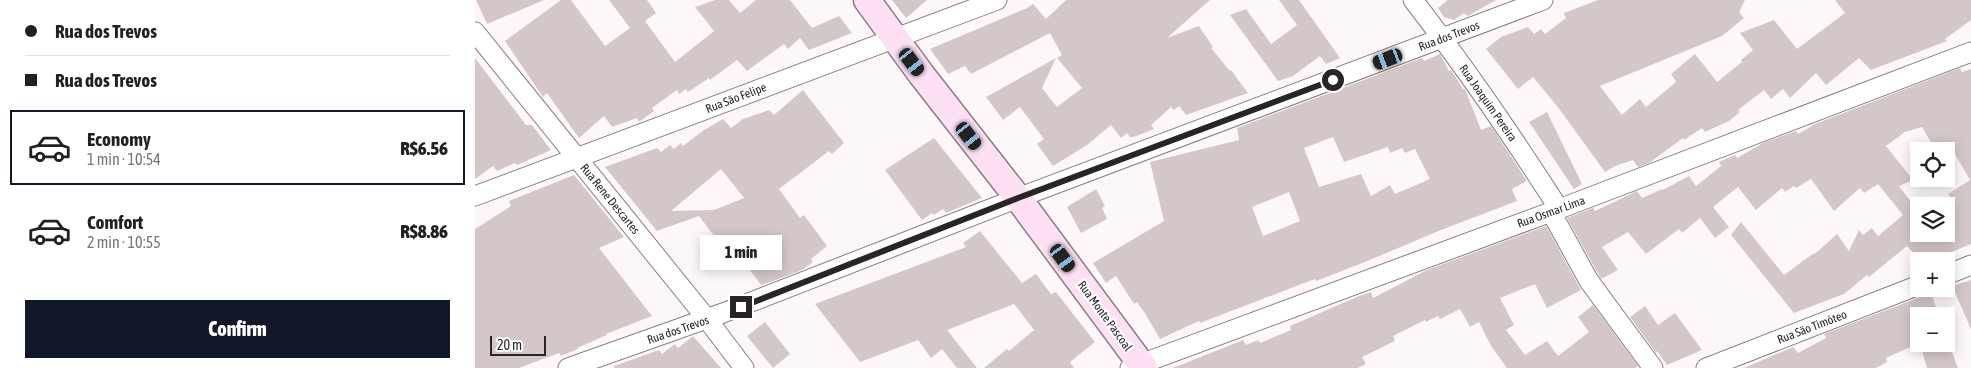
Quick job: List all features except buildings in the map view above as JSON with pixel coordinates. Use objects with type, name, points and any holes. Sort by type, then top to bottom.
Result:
[{"type":"street","name":"Rua Monte Pascoal","points":[[867,0],[894,39],[1018,198],[1137,367]]},
{"type":"street","name":"Rua São Felipe","points":[[475,196],[997,0]]},
{"type":"street","name":"Rua Joaquim Pereira","points":[[1413,0],[1443,38],[1505,126],[1555,210],[1589,281],[1653,368]]},
{"type":"street","name":"Rua dos Trevos","points":[[568,368],[707,319],[1018,198],[1543,0]]},
{"type":"street","name":"Rua Rene Descartes","points":[[475,32],[707,319],[743,368]]},
{"type":"street","name":"Rua Osmar Lima","points":[[1137,367],[1971,52]]},
{"type":"street","points":[[1955,271],[1971,265]]},
{"type":"street","name":"Rua São Timóteo","points":[[1706,368],[1910,289]]},
{"type":"route","points":[[741,307],[1018,198],[1333,80]]}]
